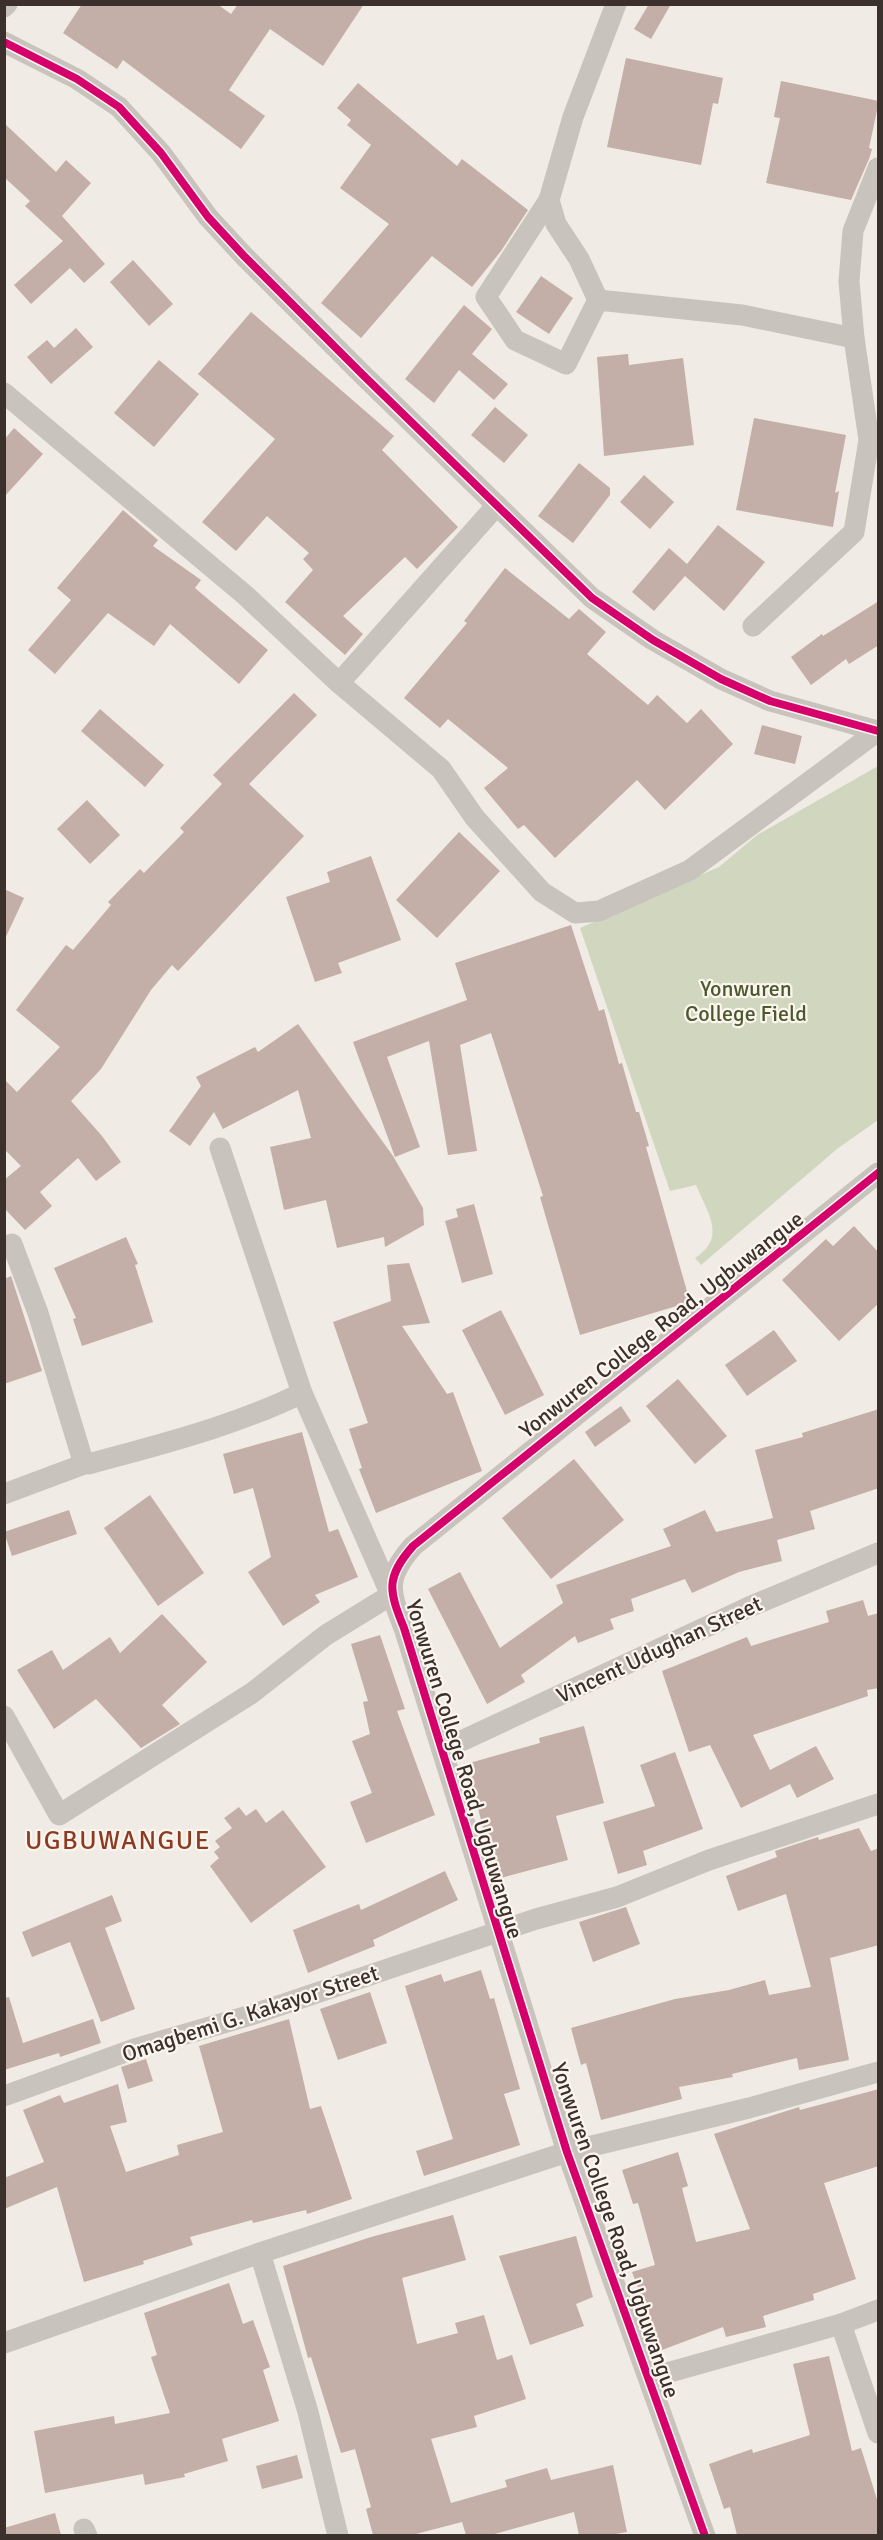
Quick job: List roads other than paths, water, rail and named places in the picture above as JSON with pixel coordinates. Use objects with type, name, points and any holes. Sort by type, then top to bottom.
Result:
[{"type":"street","points":[[598,300],[566,364],[515,340],[486,297],[549,200],[573,117],[616,4]]},
{"type":"street","points":[[4,42],[77,79],[119,107],[161,153],[208,217],[244,256],[592,598],[653,640],[721,679],[770,701],[879,731],[690,870],[599,911],[575,912],[542,892],[475,818],[441,769],[339,683],[245,595],[4,393]]},
{"type":"street","points":[[753,626],[854,532],[869,440],[854,338],[849,281],[853,231],[879,168]]},
{"type":"street","points":[[549,200],[556,224],[579,259],[598,300]]},
{"type":"street","points":[[598,300],[742,315],[854,338]]},
{"type":"street","points":[[339,683],[497,505]]},
{"type":"street","points":[[4,1716],[59,1815],[252,1693],[326,1635],[391,1595],[302,1393],[220,1148]]},
{"type":"street","name":"Yonwuren College Road, Ugbuwangue","points":[[705,2535],[567,2152],[404,1628],[391,1595],[397,1564],[413,1546],[879,1173]]},
{"type":"street","points":[[4,1247],[12,1244],[38,1313],[82,1461],[87,1463]]},
{"type":"street","points":[[4,1494],[87,1463],[130,1454],[262,1413],[302,1393]]},
{"type":"street","name":"Vincent Udughan Street","points":[[442,1750],[749,1607],[879,1553]]},
{"type":"street","name":"Omagbemi G. Kakayor Street","points":[[4,2096],[134,2049],[617,1897],[709,1860],[879,1804]]},
{"type":"street","points":[[4,2343],[260,2253],[567,2152],[749,2108],[879,2072]]},
{"type":"street","points":[[260,2253],[308,2412],[338,2535]]},
{"type":"street","points":[[649,2378],[841,2324],[879,2310]]},
{"type":"street","points":[[841,2324],[879,2433]]},
{"type":"district","name":"UGBUWANGUE","points":[[118,1840]]},
{"type":"park label","name":"Yonwuren College Field","points":[[746,1000]]}]
